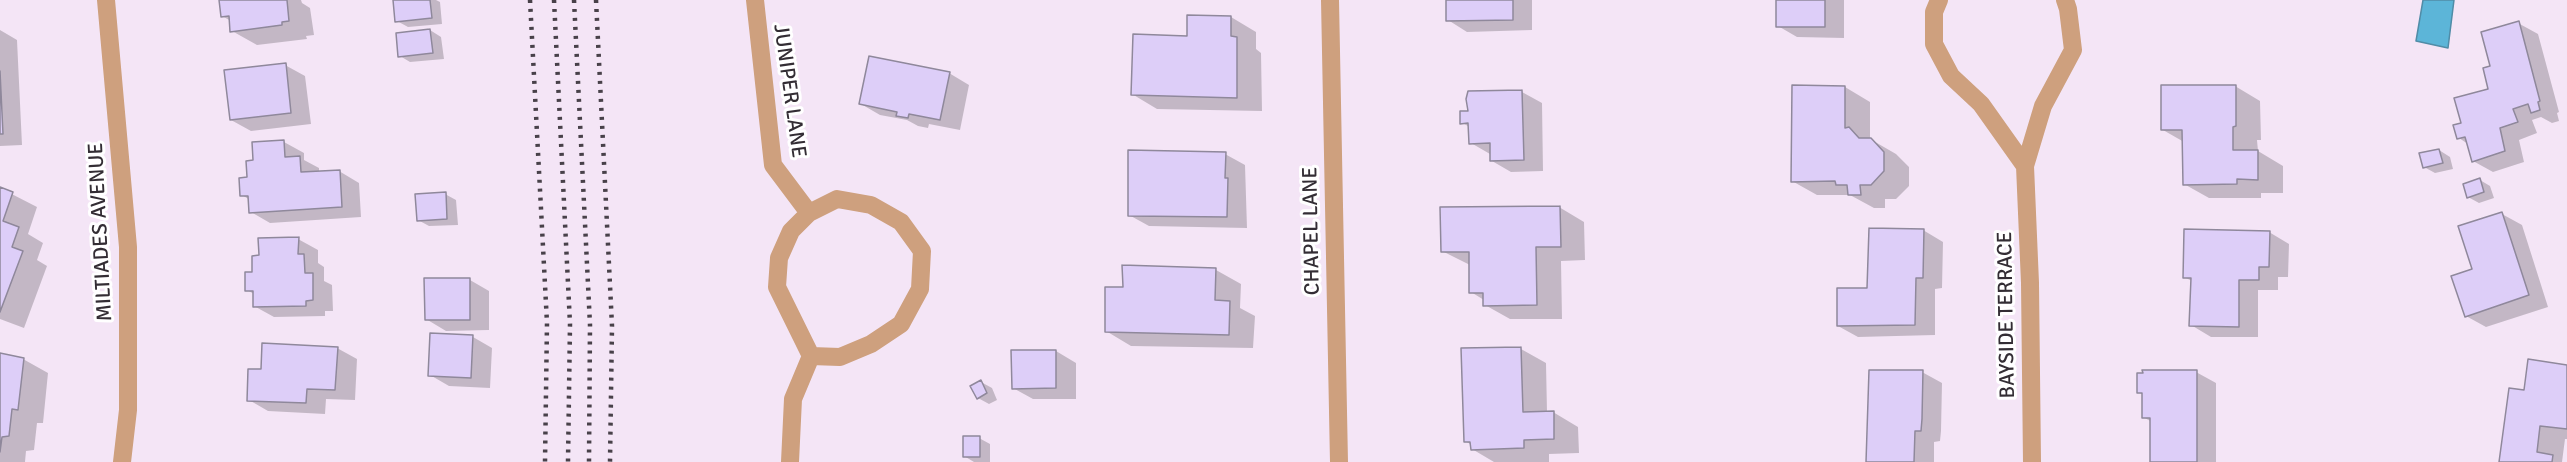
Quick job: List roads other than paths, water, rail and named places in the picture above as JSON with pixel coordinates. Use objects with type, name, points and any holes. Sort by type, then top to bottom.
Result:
[{"type":"street","name":"MILTIADES AVENUE","points":[[106,0],[128,247],[128,410],[122,462]]},
{"type":"street","name":"JUNIPER LANE","points":[[754,0],[773,165],[809,213]]},
{"type":"street","name":"CHAPEL LANE","points":[[1330,0],[1340,462]]},
{"type":"street","points":[[1939,0],[1934,12],[1934,44],[1951,76],[1981,104],[2025,166]]},
{"type":"street","name":"BAYSIDE TERRACE","points":[[2032,462],[2030,283],[2025,166],[2043,106],[2073,50],[2065,0]]},
{"type":"street","points":[[790,462],[793,399],[811,356],[777,287],[778,258],[791,231],[809,213],[837,199],[871,205],[901,222],[922,252],[920,289],[902,324],[871,344],[840,357],[811,356]]},
{"type":"water","points":[[2423,0],[2454,0],[2448,48],[2416,41]]},
{"type":"railway","points":[[530,0],[547,323],[545,462]]},
{"type":"railway","points":[[554,0],[570,324],[568,462]]},
{"type":"railway","points":[[574,0],[590,325],[589,462]]},
{"type":"railway","points":[[596,0],[612,326],[610,462]]}]
